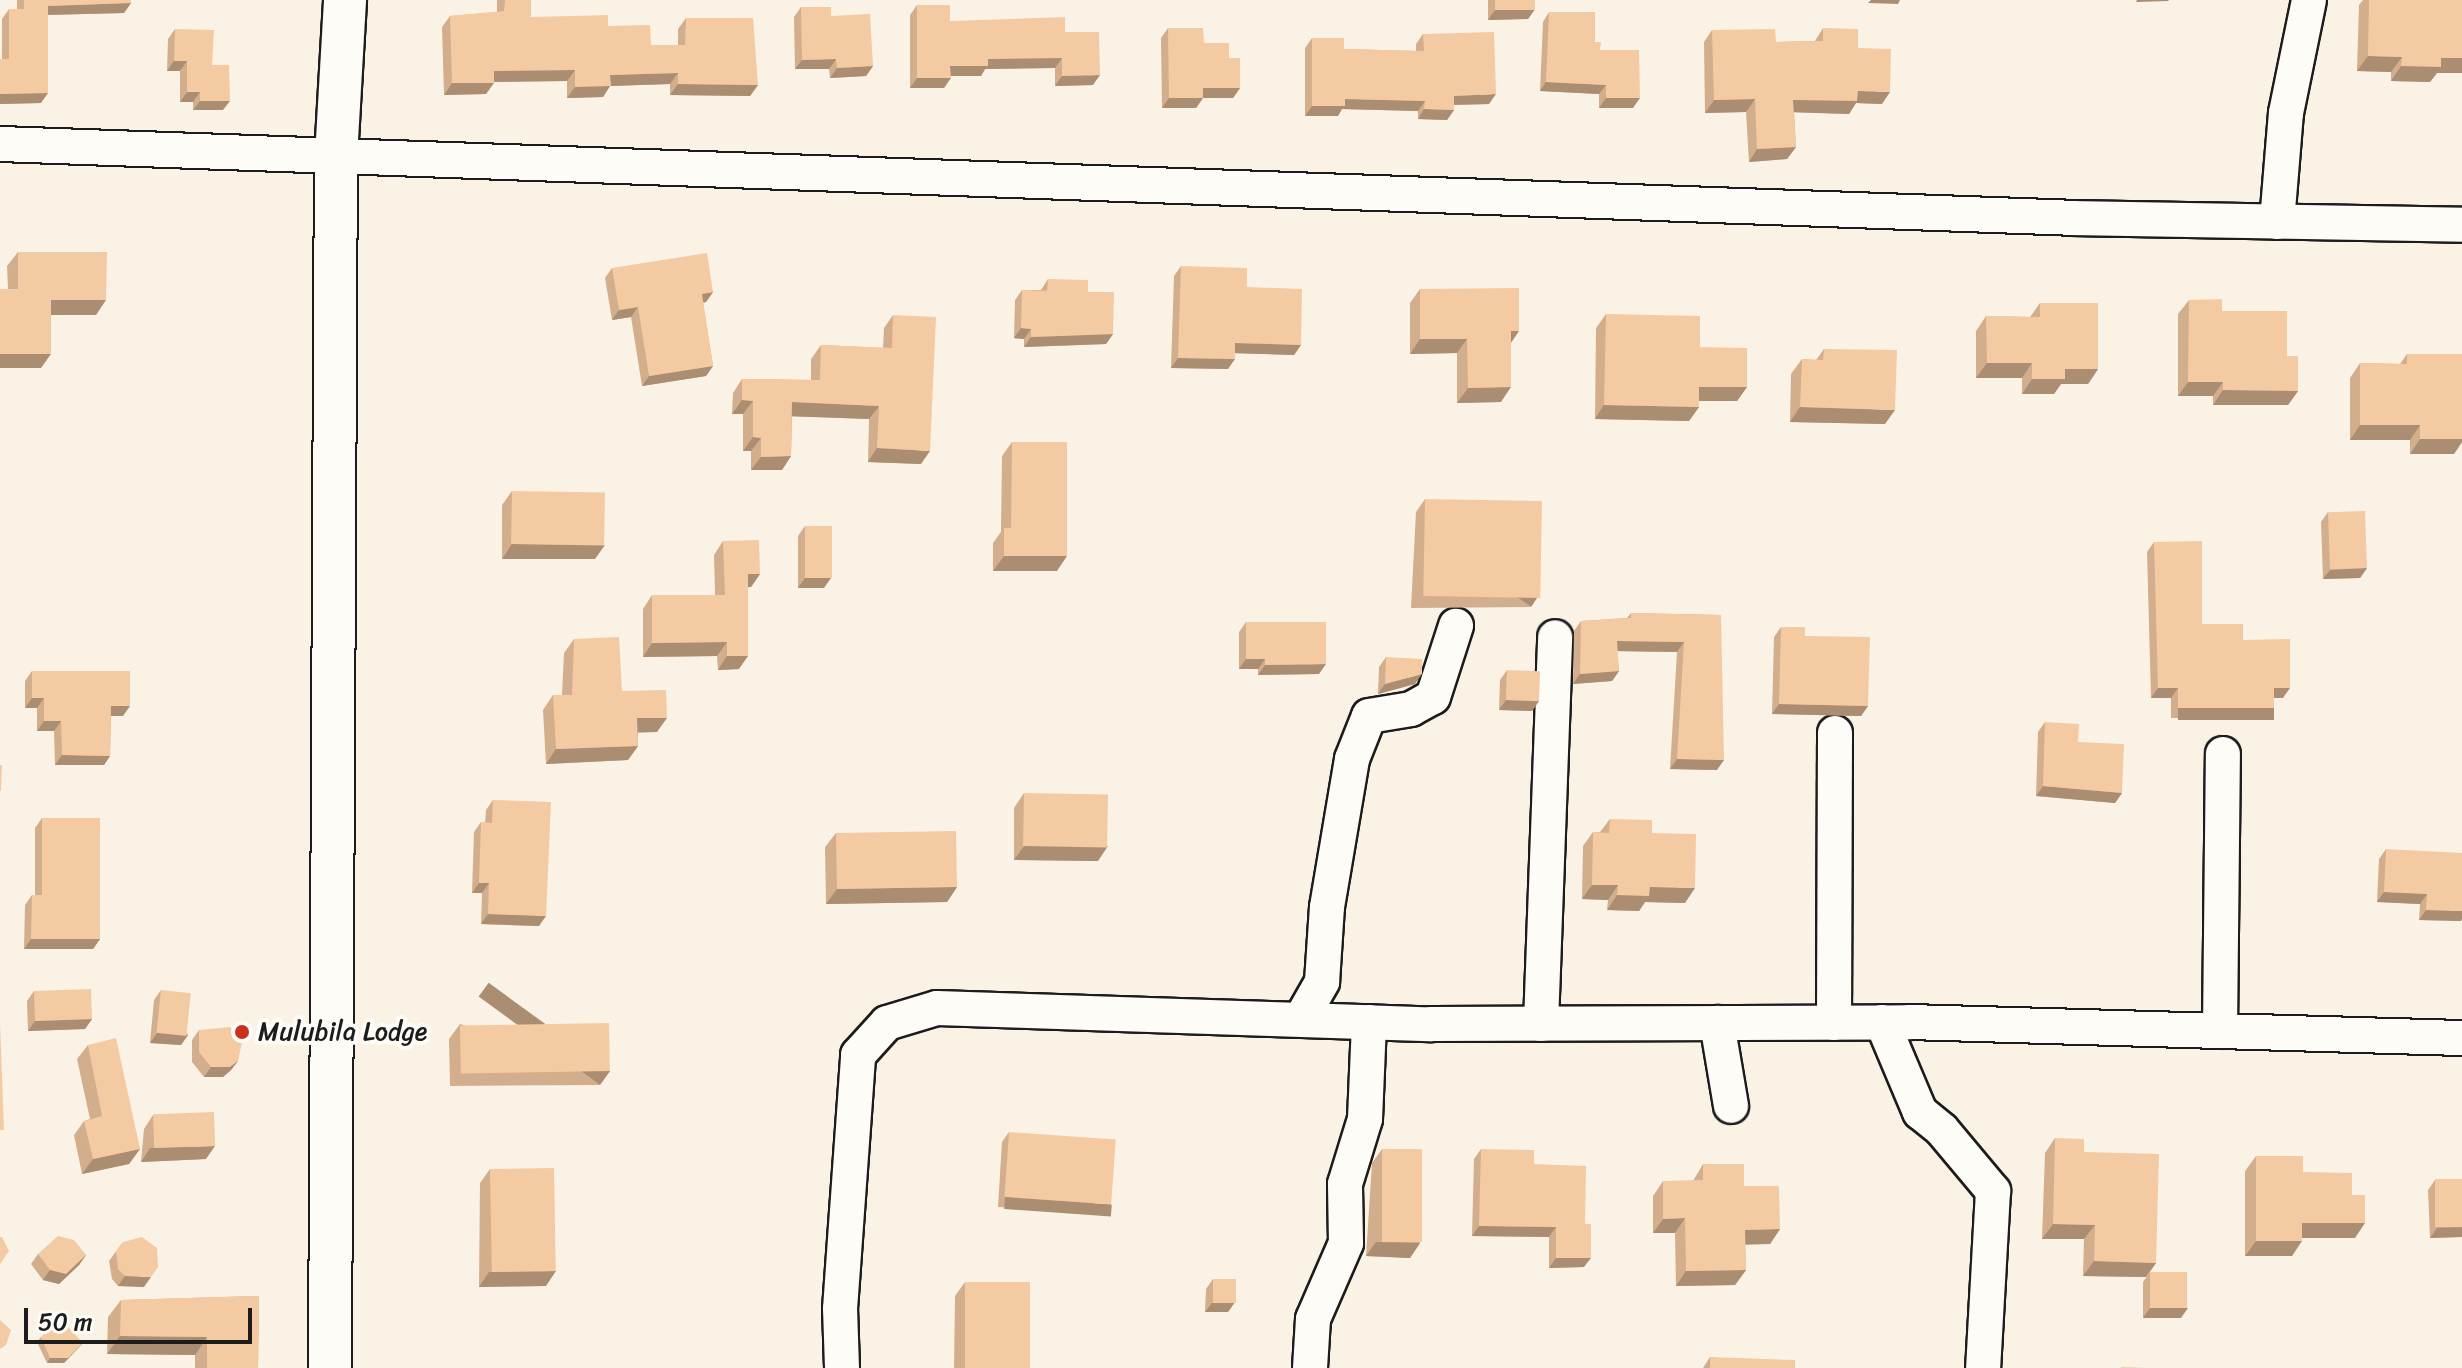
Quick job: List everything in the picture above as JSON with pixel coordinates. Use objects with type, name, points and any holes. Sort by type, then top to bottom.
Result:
[{"type":"street","points":[[330,1368],[336,157],[345,0]]},
{"type":"street","points":[[2277,222],[2286,113],[2309,0]]},
{"type":"street","points":[[0,144],[2277,222],[2462,225]]},
{"type":"street","points":[[1301,1019],[1322,982],[1327,907],[1352,759],[1369,716],[1411,709],[1433,697],[1456,626]]},
{"type":"street","points":[[1541,1024],[1555,637]]},
{"type":"street","points":[[1834,1023],[1835,733]]},
{"type":"street","points":[[2220,1031],[2223,754]]},
{"type":"street","points":[[842,1368],[840,1309],[858,1055],[887,1023],[937,1008],[1369,1022],[1882,1022],[2462,1038]]},
{"type":"street","points":[[1310,1368],[1313,1319],[1346,1243],[1345,1184],[1365,1119],[1369,1022]]},
{"type":"street","points":[[1882,1022],[1920,1112],[1942,1130],[1993,1191],[1983,1368]]},
{"type":"street","points":[[1717,1023],[1731,1106]]},
{"type":"building","points":[[24,0],[131,0],[131,3],[48,6],[48,93],[0,94],[0,59],[9,59],[9,9],[24,9]]},
{"type":"building","points":[[505,0],[531,0],[531,17],[608,15],[608,26],[650,25],[651,45],[685,45],[686,18],[753,18],[758,85],[678,84],[678,73],[610,75],[611,86],[575,87],[575,70],[494,71],[494,83],[452,83],[450,16],[504,11]]},
{"type":"building","points":[[1495,0],[1535,0],[1535,10],[1495,10]]},
{"type":"building","points":[[2369,0],[2462,0],[2462,58],[2441,58],[2441,67],[2401,66],[2402,57],[2368,56]]},
{"type":"building","points":[[917,5],[950,5],[950,21],[1065,17],[1065,32],[1099,32],[1100,75],[1062,76],[1062,58],[988,59],[988,66],[950,66],[951,78],[917,78]]},
{"type":"building","points":[[801,7],[831,7],[831,16],[870,14],[873,66],[837,68],[836,59],[802,60]]},
{"type":"building","points":[[1549,12],[1595,12],[1595,42],[1601,42],[1600,50],[1639,50],[1640,98],[1606,98],[1606,85],[1546,82]]},
{"type":"building","points":[[1168,28],[1203,28],[1204,43],[1229,43],[1229,58],[1240,58],[1240,88],[1203,88],[1203,98],[1169,98]]},
{"type":"building","points":[[1823,28],[1858,29],[1858,48],[1891,49],[1890,92],[1858,91],[1857,101],[1793,100],[1796,147],[1757,149],[1755,99],[1714,100],[1712,30],[1775,29],[1776,42],[1823,41]]},
{"type":"building","points":[[175,29],[214,30],[212,65],[229,65],[230,101],[200,101],[200,92],[187,92],[187,61],[174,61]]},
{"type":"building","points":[[1494,32],[1496,94],[1454,96],[1454,110],[1424,109],[1425,101],[1345,99],[1345,106],[1312,106],[1312,38],[1344,38],[1344,49],[1424,51],[1423,34]]},
{"type":"building","points":[[18,252],[107,252],[106,300],[51,300],[51,354],[0,354],[0,289],[18,289]]},
{"type":"building","points":[[707,253],[713,292],[702,294],[713,366],[649,376],[638,307],[619,310],[612,268]]},
{"type":"building","points":[[1181,266],[1247,268],[1247,287],[1302,289],[1301,345],[1235,343],[1235,359],[1178,358]]},
{"type":"building","points":[[1048,279],[1088,280],[1088,292],[1114,292],[1113,334],[1031,337],[1031,329],[1021,328],[1022,290],[1047,291]]},
{"type":"building","points":[[1519,288],[1519,331],[1511,331],[1511,387],[1468,388],[1467,339],[1420,339],[1420,289]]},
{"type":"building","points":[[2222,299],[2222,311],[2287,311],[2287,356],[2298,356],[2298,391],[2223,390],[2223,382],[2188,382],[2189,300]]},
{"type":"building","points":[[2040,303],[2098,303],[2098,369],[2065,369],[2065,379],[2032,379],[2032,363],[1987,363],[1986,316],[2040,317]]},
{"type":"building","points":[[1606,314],[1700,316],[1700,347],[1747,348],[1747,387],[1699,387],[1699,407],[1604,405]]},
{"type":"building","points":[[893,315],[936,317],[930,451],[877,448],[879,406],[792,402],[791,456],[761,457],[761,438],[753,437],[753,401],[742,400],[742,379],[820,380],[821,345],[892,348]]},
{"type":"building","points":[[1824,349],[1897,350],[1895,410],[1800,407],[1802,359],[1823,360]]},
{"type":"building","points":[[2407,354],[2462,354],[2462,439],[2420,439],[2420,425],[2360,425],[2360,363],[2407,364]]},
{"type":"building","points":[[1012,442],[1067,442],[1067,556],[1004,556],[1004,528],[1011,528]]},
{"type":"building","points":[[512,491],[605,493],[604,546],[511,544]]},
{"type":"building","points":[[1425,499],[1542,501],[1540,598],[1423,596]]},
{"type":"building","points":[[2365,511],[2367,568],[2330,569],[2328,512]]},
{"type":"building","points":[[805,526],[832,526],[832,578],[805,578]]},
{"type":"building","points":[[759,540],[760,574],[748,574],[748,656],[727,656],[727,642],[652,643],[652,595],[725,595],[723,541]]},
{"type":"building","points":[[2202,541],[2202,624],[2243,624],[2243,640],[2290,639],[2290,688],[2274,688],[2274,708],[2178,708],[2178,688],[2158,688],[2154,542]]},
{"type":"building","points":[[1631,613],[1721,615],[1724,760],[1677,759],[1684,642],[1617,641],[1619,671],[1580,674],[1581,621],[1631,618]]},
{"type":"building","points":[[1246,622],[1326,622],[1326,664],[1265,665],[1265,659],[1246,659]]},
{"type":"building","points":[[1781,627],[1805,627],[1805,636],[1870,637],[1868,706],[1779,704]]},
{"type":"building","points":[[619,637],[622,691],[666,690],[667,718],[637,718],[638,746],[556,749],[553,695],[572,695],[574,639]]},
{"type":"building","points":[[1386,657],[1422,659],[1422,674],[1385,684]]},
{"type":"building","points":[[1507,670],[1540,671],[1539,701],[1506,700]]},
{"type":"building","points":[[32,671],[130,671],[130,706],[111,706],[110,756],[62,755],[61,721],[44,721],[44,698],[32,698]]},
{"type":"building","points":[[2045,722],[2079,724],[2078,742],[2124,744],[2122,793],[2043,786]]},
{"type":"building","points":[[1024,793],[1108,794],[1107,847],[1023,846]]},
{"type":"building","points":[[493,800],[551,802],[546,916],[488,914],[489,883],[479,883],[481,822],[492,823]]},
{"type":"building","points":[[42,818],[100,818],[100,939],[31,939],[32,895],[42,895]]},
{"type":"building","points":[[1610,819],[1652,820],[1652,833],[1696,834],[1695,888],[1650,887],[1649,896],[1617,895],[1618,885],[1592,885],[1593,832],[1609,833]]},
{"type":"building","points":[[956,831],[957,887],[837,889],[836,833]]},
{"type":"building","points":[[2386,849],[2462,853],[2462,911],[2426,910],[2427,894],[2384,892]]},
{"type":"building","points":[[91,989],[92,1019],[35,1021],[34,991]]},
{"type":"building","points":[[161,990],[191,993],[186,1036],[157,1033]]},
{"type":"building","points":[[0,1022],[4,1130],[0,1130]]},
{"type":"building","points":[[609,1023],[610,1071],[461,1074],[460,1026]]},
{"type":"building","points":[[230,1027],[242,1042],[238,1061],[230,1067],[211,1067],[199,1052],[199,1030]]},
{"type":"building","points":[[116,1038],[140,1149],[93,1159],[84,1121],[102,1116],[88,1045]]},
{"type":"building","points":[[214,1112],[215,1146],[154,1148],[153,1114]]},
{"type":"building","points":[[1009,1132],[1116,1139],[1111,1204],[1004,1197]]},
{"type":"building","points":[[2055,1138],[2084,1139],[2084,1152],[2159,1154],[2156,1263],[2094,1261],[2095,1225],[2053,1224]]},
{"type":"building","points":[[1382,1149],[1422,1149],[1422,1242],[1382,1242]]},
{"type":"building","points":[[1481,1149],[1534,1150],[1534,1164],[1586,1166],[1585,1224],[1591,1224],[1591,1258],[1556,1258],[1556,1227],[1479,1226]]},
{"type":"building","points":[[2256,1156],[2303,1156],[2303,1172],[2352,1173],[2352,1195],[2365,1195],[2365,1223],[2302,1223],[2302,1241],[2256,1241]]},
{"type":"building","points":[[1703,1164],[1744,1164],[1744,1186],[1779,1186],[1780,1229],[1745,1230],[1746,1270],[1686,1271],[1685,1218],[1663,1219],[1663,1181],[1703,1180]]},
{"type":"building","points":[[554,1168],[556,1271],[492,1272],[490,1169]]},
{"type":"building","points":[[2435,1179],[2462,1179],[2462,1227],[2435,1227]]},
{"type":"building","points":[[58,1236],[74,1240],[86,1255],[66,1274],[50,1270],[38,1254]]},
{"type":"building","points":[[0,1237],[9,1251],[0,1264]]},
{"type":"building","points":[[142,1237],[157,1248],[158,1267],[151,1277],[125,1276],[118,1269],[116,1251],[123,1242]]},
{"type":"building","points":[[2150,1272],[2187,1272],[2187,1308],[2150,1308]]},
{"type":"building","points":[[1213,1279],[1236,1279],[1236,1303],[1213,1303]]},
{"type":"building","points":[[965,1282],[1030,1282],[1030,1368],[965,1368]]},
{"type":"building","points":[[259,1296],[258,1368],[207,1368],[207,1337],[120,1336],[121,1300]]},
{"type":"building","points":[[0,1320],[11,1330],[6,1345],[0,1349]]},
{"type":"building","points":[[51,1327],[68,1327],[83,1343],[68,1358],[50,1358],[41,1337]]},
{"type":"building","points":[[1710,1357],[1795,1360],[1795,1368],[1710,1368]]},
{"type":"place","name":"Mulubila Lodge","points":[[242,1032]]}]
